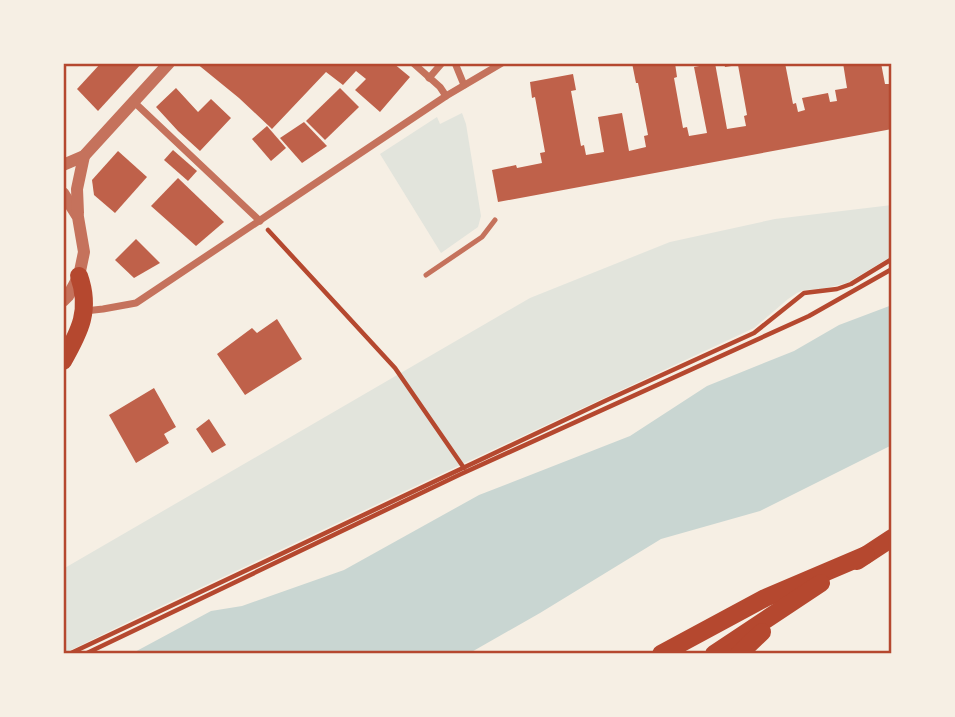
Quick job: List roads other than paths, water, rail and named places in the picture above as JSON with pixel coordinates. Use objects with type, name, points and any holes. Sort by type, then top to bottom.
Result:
[{"type":"main road","points":[[63,361],[78,336],[85,311],[79,276]]},
{"type":"main road","points":[[714,654],[892,538]]},
{"type":"main road","points":[[661,654],[765,598],[866,555]]},
{"type":"main road","points":[[740,654],[795,600]]},
{"type":"street","points":[[63,165],[84,156],[169,63]]},
{"type":"street","points":[[413,63],[440,87],[446,96]]},
{"type":"street","points":[[429,78],[442,63]]},
{"type":"street","points":[[455,63],[464,85]]},
{"type":"street","points":[[85,311],[136,303],[446,96],[502,63]]},
{"type":"street","points":[[134,102],[260,221]]},
{"type":"street","points":[[63,301],[79,276],[84,252],[76,189],[84,156]]},
{"type":"street","points":[[63,193],[78,217]]},
{"type":"lane","points":[[426,275],[482,237],[495,220]]}]
